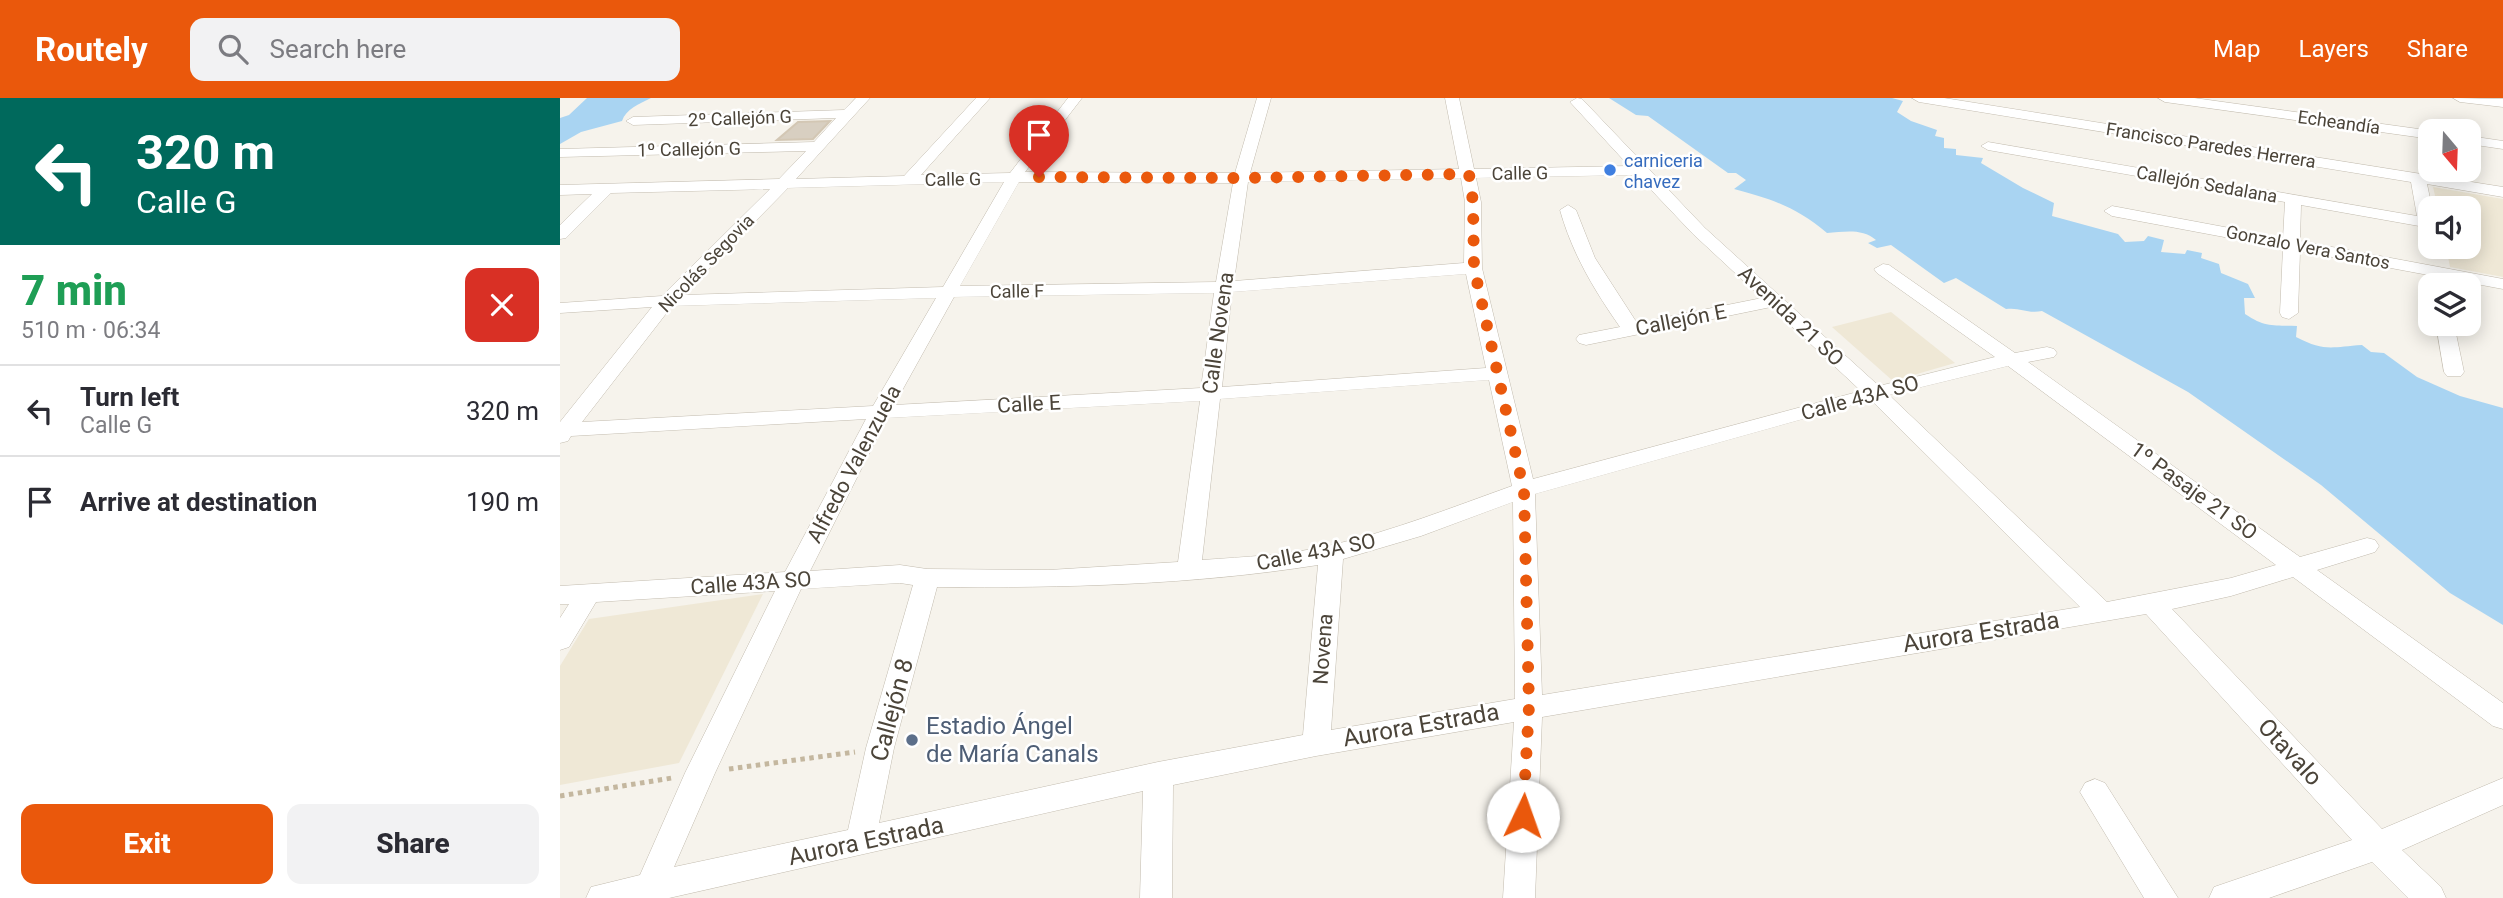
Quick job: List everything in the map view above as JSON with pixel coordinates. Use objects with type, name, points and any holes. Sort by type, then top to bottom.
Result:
[{"type":"street","name":"Nicolás Segovia","points":[[562,432],[667,301],[784,183],[863,98]]},
{"type":"street","points":[[908,180],[984,98]]},
{"type":"street","name":"Alfredo Valenzuela","points":[[650,887],[700,773],[793,580],[880,412],[1014,177],[1075,98]]},
{"type":"street","name":"Calle Novena","points":[[1189,570],[1224,287],[1241,178],[1264,98]]},
{"type":"street","points":[[1452,98],[1473,202],[1474,268],[1524,491],[1529,706],[1519,898]]},
{"type":"street","name":"Francisco Paredes Herrera","points":[[1919,98],[2418,178]]},
{"type":"street","name":"Echeandía","points":[[2165,98],[2418,133]]},
{"type":"street","points":[[2460,98],[2503,103]]},
{"type":"street","name":"Avenida 21 SO","points":[[1577,102],[1699,231],[1875,393],[2101,612]]},
{"type":"street","name":"2º Callejón G","points":[[633,121],[847,114]]},
{"type":"street","points":[[744,148],[777,117]]},
{"type":"street","points":[[2482,142],[2503,145]]},
{"type":"street","name":"1º Callejón G","points":[[560,153],[818,146]]},
{"type":"street","name":"Callejón Sedalana","points":[[1988,146],[2418,221]]},
{"type":"street","name":"Calle G","points":[[560,190],[1014,177],[1241,178],[1639,170]]},
{"type":"street","name":"Francisco Paredes Herrera","points":[[2442,182],[2503,192]]},
{"type":"street","points":[[560,234],[607,188]]},
{"type":"street","points":[[2289,313],[2293,199]]},
{"type":"street","points":[[1568,210],[1581,248],[1600,286],[1632,330]]},
{"type":"street","name":"Gonzalo Vera Santos","points":[[2112,211],[2291,244],[2418,274]]},
{"type":"street","name":"Calle F","points":[[560,308],[667,301],[948,292],[1224,287],[1474,268]]},
{"type":"street","name":"1º Pasaje 21 SO","points":[[1882,269],[2011,359],[2503,718]]},
{"type":"street","name":"Gonzalo Vera Santos","points":[[2481,282],[2503,284]]},
{"type":"street","name":"Callejón E","points":[[1586,339],[1776,301]]},
{"type":"street","points":[[2447,336],[2454,372]]},
{"type":"street","name":"Calle 43A SO","points":[[560,595],[900,574],[927,578],[1049,579],[1261,565],[1331,554],[1413,530],[1524,491],[1875,393],[2011,359],[2047,353]]},
{"type":"street","name":"Calle E","points":[[562,432],[1210,394],[1498,373]]},
{"type":"street","name":"Aurora Estrada","points":[[608,897],[1158,775],[1316,744],[1529,706],[2152,604],[2231,587],[2367,546]]},
{"type":"street","name":"Novena","points":[[1316,744],[1331,554]]},
{"type":"street","name":"Callejón 8","points":[[860,843],[880,748],[927,578]]},
{"type":"street","points":[[560,640],[589,593]]},
{"type":"street","name":"Otavalo","points":[[2152,604],[2377,846],[2430,898]]},
{"type":"street","points":[[1156,898],[1158,775]]},
{"type":"street","points":[[2225,898],[2377,846],[2503,791]]},
{"type":"street","points":[[2095,793],[2162,898]]},
{"type":"shaded area","points":[[2433,187],[2503,199],[2503,277],[2450,267],[2448,259],[2481,259],[2481,196],[2435,196]]},
{"type":"shaded area","points":[[1891,312],[1955,363],[1893,381],[1832,327]]},
{"type":"shaded area","points":[[763,594],[679,763],[560,785],[560,666],[589,619]]},
{"type":"water","points":[[587,98],[651,98],[630,110],[622,121],[581,132],[560,144],[560,118],[569,115]]},
{"type":"water","points":[[1609,98],[1892,98],[1903,101],[1897,112],[1911,121],[1937,130],[1935,136],[1944,138],[1944,148],[1956,149],[1956,155],[1983,158],[1981,163],[2054,203],[2052,216],[2118,234],[2125,242],[2144,241],[2148,236],[2164,240],[2161,252],[2185,254],[2187,250],[2202,253],[2201,258],[2219,264],[2221,273],[2248,284],[2255,298],[2244,298],[2245,314],[2259,322],[2297,326],[2296,337],[2321,347],[2362,345],[2371,352],[2384,353],[2417,377],[2460,396],[2503,408],[2503,625],[2450,593],[2321,485],[2188,392],[2042,311],[2006,309],[1956,278],[1944,283],[1891,245],[1877,248],[1868,243],[1876,240],[1871,236],[1859,232],[1827,233],[1783,205],[1734,189],[1746,180],[1736,173],[1728,173],[1648,116],[1636,115]]},
{"type":"building","points":[[830,121],[813,139],[777,140],[798,122]]},
{"type":"place","name":"carniceria chavez","points":[[1610,170]]},
{"type":"place","name":"Estadio Ángel de María Canals","points":[[912,740]]},
{"type":"route","points":[[1039,177],[1241,178],[1469,174],[1473,202],[1474,268],[1524,491],[1529,706],[1523,816]]}]
